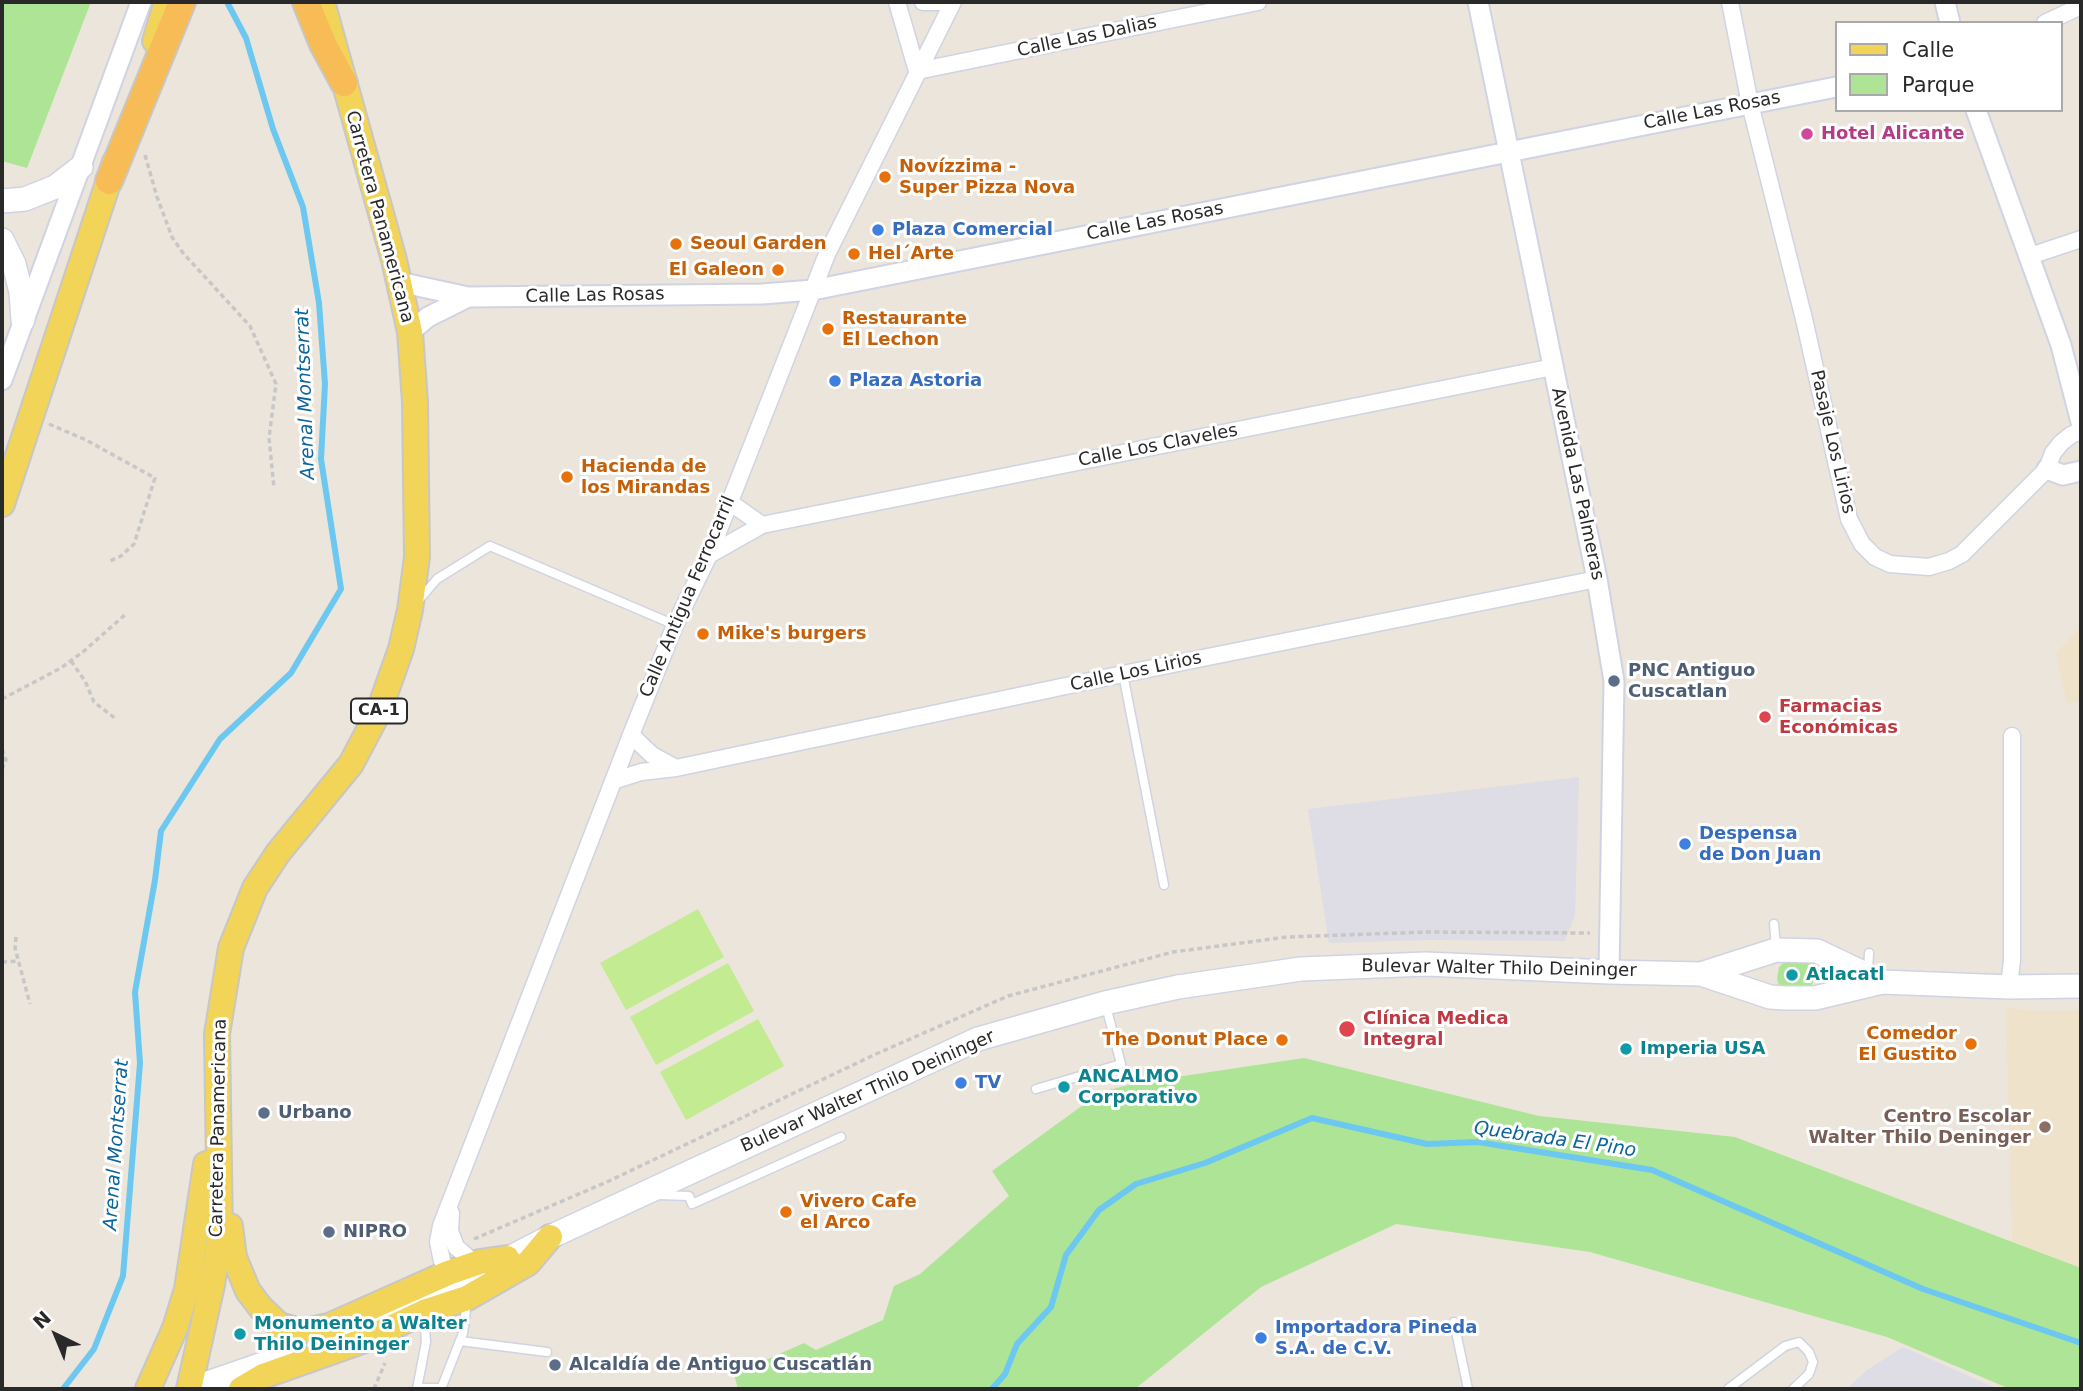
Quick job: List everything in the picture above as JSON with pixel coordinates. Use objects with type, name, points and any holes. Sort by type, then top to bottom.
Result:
[{"type":"highway","points":[[109,181],[182,2]]},
{"type":"highway","points":[[306,2],[323,44],[344,83]]},
{"type":"main road","points":[[2,504],[167,2]]},
{"type":"main road","name":"Carretera Panamericana","points":[[189,1389],[212,1285],[219,1235],[217,1034],[231,948],[255,888],[278,853],[351,764],[379,711],[401,649],[410,610],[417,557],[415,402],[410,332],[399,282],[322,2]]},
{"type":"main road","points":[[2,201],[25,199],[55,187],[81,167]]},
{"type":"main road","points":[[2,240],[14,264],[19,282],[23,320]]},
{"type":"main road","points":[[1770,997],[1765,973],[1776,950]]},
{"type":"main road","name":"Bulevar Walter Thilo Deininger","points":[[1701,974],[1776,950],[1817,951],[1873,970],[2009,987],[2081,986]]},
{"type":"main road","points":[[1815,998],[1824,988],[1828,975],[1825,961],[1817,951]]},
{"type":"main road","name":"Bulevar Walter Thilo Deininger","points":[[189,1389],[322,1345],[457,1286],[550,1237],[978,1039],[1105,1003],[1178,987],[1276,973],[1358,966],[1426,964],[1701,974],[1770,997],[1815,998],[1873,970]]},
{"type":"main road","points":[[148,1389],[175,1328],[190,1276],[207,1152],[217,1034]]},
{"type":"main road","points":[[218,1086],[229,1161],[234,1257],[248,1291],[279,1325],[296,1330],[330,1326],[528,1263],[550,1237]]},
{"type":"main road","points":[[424,1312],[457,1286],[480,1262],[507,1258]]},
{"type":"main road","points":[[241,1389],[262,1376],[362,1341],[424,1312],[499,1270],[507,1258]]},
{"type":"street","points":[[2,380],[141,2]]},
{"type":"street","points":[[897,2],[917,71]]},
{"type":"street","points":[[922,2],[944,2]]},
{"type":"street","name":"Calle Antigua Ferrocarril","points":[[457,1286],[438,1242],[441,1226],[631,735],[675,625],[709,555],[827,254],[953,2]]},
{"type":"street","name":"Calle Las Dalias","points":[[917,71],[1258,2]]},
{"type":"street","name":"Avenida Las Palmeras","points":[[1478,2],[1597,579],[1614,681],[1609,972]]},
{"type":"street","name":"Pasaje Los Lirios","points":[[1730,2],[1750,104],[1804,319],[1849,519],[1863,544],[1875,557],[1890,564],[1929,567],[1949,561],[1962,554],[2047,469],[2053,453],[2061,443],[2081,431]]},
{"type":"street","points":[[1945,2],[1950,21]]},
{"type":"street","points":[[2049,21],[2081,6]]},
{"type":"street","name":"Calle Las Rosas","points":[[399,282],[468,298],[772,294],[813,290],[1834,87]]},
{"type":"street","points":[[1977,112],[2061,345],[2081,422]]},
{"type":"street","points":[[2030,256],[2081,239]]},
{"type":"street","name":"Calle Las Rosas","points":[[410,332],[428,317],[468,298]]},
{"type":"street","name":"Calle Los Claveles","points":[[709,555],[762,525],[1553,367]]},
{"type":"street","points":[[2047,469],[2063,475],[2081,471]]},
{"type":"street","points":[[729,501],[762,525]]},
{"type":"street","name":"Calle Los Lirios","points":[[613,781],[641,772],[676,768],[1123,674],[1597,579]]},
{"type":"street","points":[[631,735],[652,755],[676,768]]},
{"type":"street","points":[[2009,987],[2012,960],[2012,736]]},
{"type":"street","name":"Calle Antigua Ferrocarril","points":[[451,1203],[450,1231],[456,1247],[471,1260],[480,1262]]},
{"type":"lane","points":[[410,610],[437,579],[491,546],[675,625]]},
{"type":"lane","points":[[1123,674],[1164,885]]},
{"type":"lane","points":[[1774,924],[1776,950]]},
{"type":"lane","points":[[1037,1089],[1121,1064],[1105,1003]]},
{"type":"lane","points":[[640,1195],[689,1196],[692,1204],[841,1138]]},
{"type":"lane","points":[[424,1312],[426,1342],[417,1389],[441,1389],[463,1333],[457,1286]]},
{"type":"lane","points":[[1454,1322],[1468,1389]]},
{"type":"lane","points":[[460,1341],[547,1352]]},
{"type":"lane","points":[[1728,1389],[1785,1346],[1799,1342],[1809,1352],[1813,1362],[1809,1374],[1793,1389]]},
{"type":"path","points":[[145,145],[146,159],[157,197],[172,237],[183,253],[250,326],[276,384],[269,438],[274,488]]},
{"type":"path","points":[[34,412],[47,423],[86,440],[155,478],[134,544],[121,556],[108,562]]},
{"type":"path","points":[[2,699],[71,661],[127,612]]},
{"type":"path","points":[[71,661],[85,681],[94,702],[117,719]]},
{"type":"path","points":[[2,749],[6,760],[2,769]]},
{"type":"path","points":[[16,937],[30,1004]]},
{"type":"path","points":[[2,962],[19,961]]},
{"type":"path","points":[[374,1389],[385,1363]]},
{"type":"shaded area","points":[[2081,627],[2081,700],[2067,704],[2056,653]]},
{"type":"shaded area","points":[[1579,777],[1575,915],[1565,941],[1430,940],[1329,943],[1308,809]]},
{"type":"shaded area","name":"Centro Escolar Walter Thilo Deninger","points":[[2006,1008],[2038,1011],[2081,1010],[2081,1268],[2012,1242]]},
{"type":"shaded area","points":[[1903,1347],[1998,1389],[1847,1389],[1867,1370]]},
{"type":"green space","points":[[2,2],[91,2],[27,168],[2,161]]},
{"type":"green space","points":[[698,909],[724,957],[626,1010],[600,963]]},
{"type":"green space","points":[[1788,958],[1807,959],[1811,963],[1816,975],[1811,987],[1783,990],[1779,985],[1779,967]]},
{"type":"green space","points":[[728,963],[754,1011],[656,1065],[630,1017]]},
{"type":"green space","points":[[758,1019],[784,1066],[686,1120],[660,1072]]},
{"type":"green space","points":[[1304,1058],[1539,1116],[1735,1137],[2081,1268],[2081,1389],[2010,1389],[1887,1337],[1590,1252],[1396,1224],[1261,1287],[1135,1389],[738,1389],[734,1374],[804,1343],[816,1350],[883,1320],[894,1286],[920,1274],[1009,1196],[992,1171],[1101,1092],[1136,1083]]},
{"type":"waterway","name":"Arenal Montserrat","points":[[63,1389],[94,1349],[123,1276],[140,1063],[135,992],[161,831],[220,739],[291,673],[341,589],[321,459],[325,384],[319,303],[303,207],[273,129],[246,38],[227,2]]},
{"type":"waterway","name":"Quebrada El Pino","points":[[992,1389],[1005,1374],[1017,1344],[1051,1307],[1066,1255],[1099,1210],[1136,1184],[1205,1163],[1312,1118],[1427,1144],[1478,1142],[1652,1170],[1923,1289],[2081,1343]]},
{"type":"place","name":"Hotel Alicante","points":[[1807,134]]},
{"type":"place","name":"Novízzima - Super Pizza Nova","points":[[885,177]]},
{"type":"place","name":"Plaza Comercial","points":[[878,230]]},
{"type":"place","name":"Seoul Garden","points":[[676,244]]},
{"type":"place","name":"Hel´Arte","points":[[854,254]]},
{"type":"place","name":"El Galeon","points":[[778,270]]},
{"type":"place","name":"Restaurante El Lechon","points":[[828,329]]},
{"type":"place","name":"Plaza Astoria","points":[[835,381]]},
{"type":"place","name":"Hacienda de los Mirandas","points":[[567,477]]},
{"type":"place","name":"Mike's burgers","points":[[703,634]]},
{"type":"place","name":"PNC Antiguo Cuscatlan","points":[[1614,681]]},
{"type":"place","name":"Farmacias Económicas","points":[[1765,717]]},
{"type":"place","name":"Despensa de Don Juan","points":[[1685,844]]},
{"type":"place","name":"Atlacatl","points":[[1792,975]]},
{"type":"place","name":"Clínica Medica Integral","points":[[1347,1029]]},
{"type":"place","name":"The Donut Place","points":[[1282,1040]]},
{"type":"place","name":"Comedor El Gustito","points":[[1971,1044]]},
{"type":"place","name":"Imperia USA","points":[[1626,1049]]},
{"type":"place","name":"TV","points":[[961,1083]]},
{"type":"place","name":"ANCALMO Corporativo","points":[[1064,1087]]},
{"type":"place","name":"Urbano","points":[[264,1113]]},
{"type":"place","name":"Centro Escolar Walter Thilo Deninger","points":[[2045,1127]]},
{"type":"place","name":"Vivero Cafe el Arco","points":[[786,1212]]},
{"type":"place","name":"NIPRO","points":[[329,1232]]},
{"type":"place","name":"Monumento a Walter Thilo Deininger","points":[[240,1334]]},
{"type":"place","name":"Importadora Pineda S.A. de C.V.","points":[[1261,1338]]},
{"type":"place","name":"Alcaldía de Antiguo Cuscatlán","points":[[555,1365]]}]
